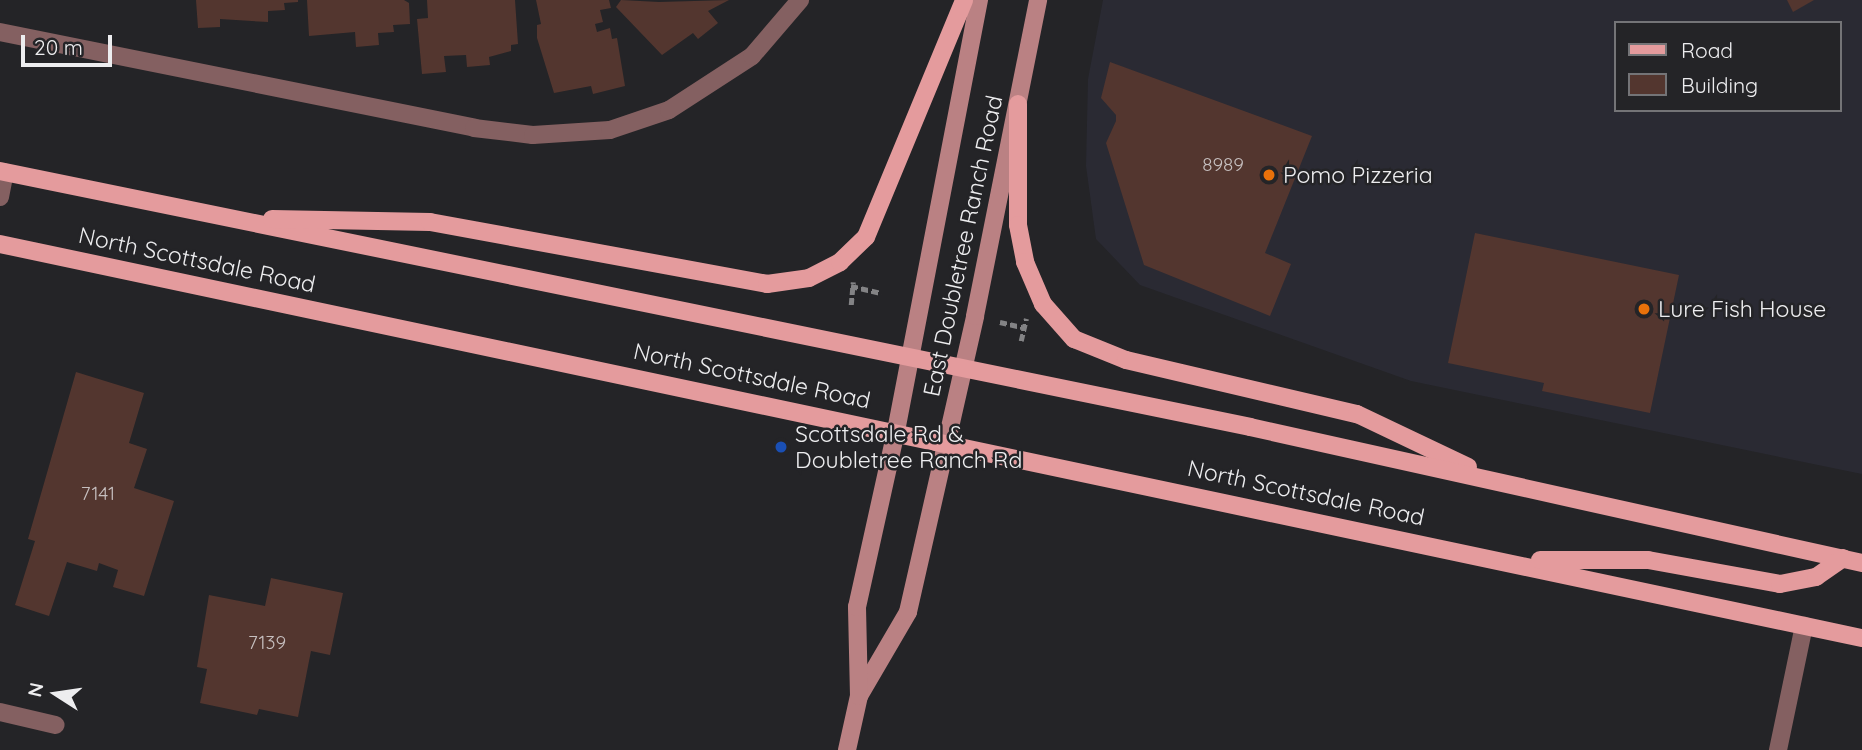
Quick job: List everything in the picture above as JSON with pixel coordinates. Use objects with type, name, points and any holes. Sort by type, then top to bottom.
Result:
[{"type":"main road","points":[[227,218],[430,222],[767,284],[809,278],[840,262],[866,237],[964,0]]},
{"type":"main road","name":"East Doubletree Ranch Road","points":[[846,750],[859,696],[857,607],[911,359],[979,0]]},
{"type":"main road","name":"East Doubletree Ranch Road","points":[[859,696],[908,611],[963,369],[1038,0]]},
{"type":"main road","points":[[1018,104],[1018,225],[1025,262],[1043,304],[1074,339],[1126,360],[1357,414],[1514,485]]},
{"type":"main road","name":"North Scottsdale Road","points":[[3,172],[963,369],[1514,485],[1862,563]]},
{"type":"main road","name":"North Scottsdale Road","points":[[0,244],[947,441],[1862,638]]},
{"type":"main road","points":[[1501,559],[1648,560],[1780,584],[1816,576],[1843,558]]},
{"type":"street","points":[[0,32],[474,128],[533,135],[610,130],[669,110],[752,56],[800,0]]},
{"type":"street","points":[[0,197],[3,172]]},
{"type":"street","points":[[1778,750],[1804,626]]},
{"type":"street","points":[[0,712],[56,724]]},
{"type":"path","points":[[851,305],[851,286],[881,293]]},
{"type":"path","points":[[1000,322],[1021,327],[1021,341]]},
{"type":"shaded area","points":[[1103,0],[1862,0],[1862,474],[1411,381],[1140,285],[1096,239],[1086,166],[1088,79]]},
{"type":"building","points":[[196,0],[298,2],[284,3],[285,10],[268,11],[268,22],[220,19],[220,27],[198,28]]},
{"type":"building","points":[[307,0],[404,0],[409,3],[410,24],[393,25],[394,32],[378,33],[379,45],[356,47],[355,32],[309,36]]},
{"type":"building","points":[[427,0],[515,0],[518,44],[511,45],[511,51],[489,57],[490,65],[467,67],[466,55],[444,56],[446,72],[422,74],[417,19],[428,18]]},
{"type":"building","points":[[536,0],[609,0],[611,8],[600,10],[603,22],[595,24],[597,32],[610,28],[612,39],[617,38],[625,86],[593,94],[591,86],[554,93],[537,38],[537,25],[541,24]]},
{"type":"building","points":[[621,0],[729,0],[708,11],[718,23],[698,39],[693,33],[662,55],[616,7]]},
{"type":"building","points":[[1787,0],[1814,0],[1793,12]]},
{"type":"building","points":[[1110,62],[1312,136],[1265,253],[1291,264],[1270,316],[1144,265],[1106,143],[1116,121],[1116,115],[1101,98]]},
{"type":"building","points":[[1475,233],[1679,275],[1650,413],[1542,391],[1544,383],[1448,363]]},
{"type":"building","points":[[76,372],[144,393],[129,443],[147,449],[134,488],[174,501],[144,596],[113,587],[118,570],[99,563],[97,571],[67,562],[49,616],[15,605],[35,541],[28,539]]},
{"type":"building","points":[[271,578],[343,593],[330,655],[311,651],[298,717],[259,709],[257,715],[200,703],[207,669],[197,667],[209,595],[265,606]]},
{"type":"place","name":"Pomo Pizzeria","points":[[1269,175]]},
{"type":"place","name":"Lure Fish House","points":[[1644,309]]},
{"type":"place","name":"Scottsdale Rd & Doubletree Ranch Rd","points":[[781,447]]}]
